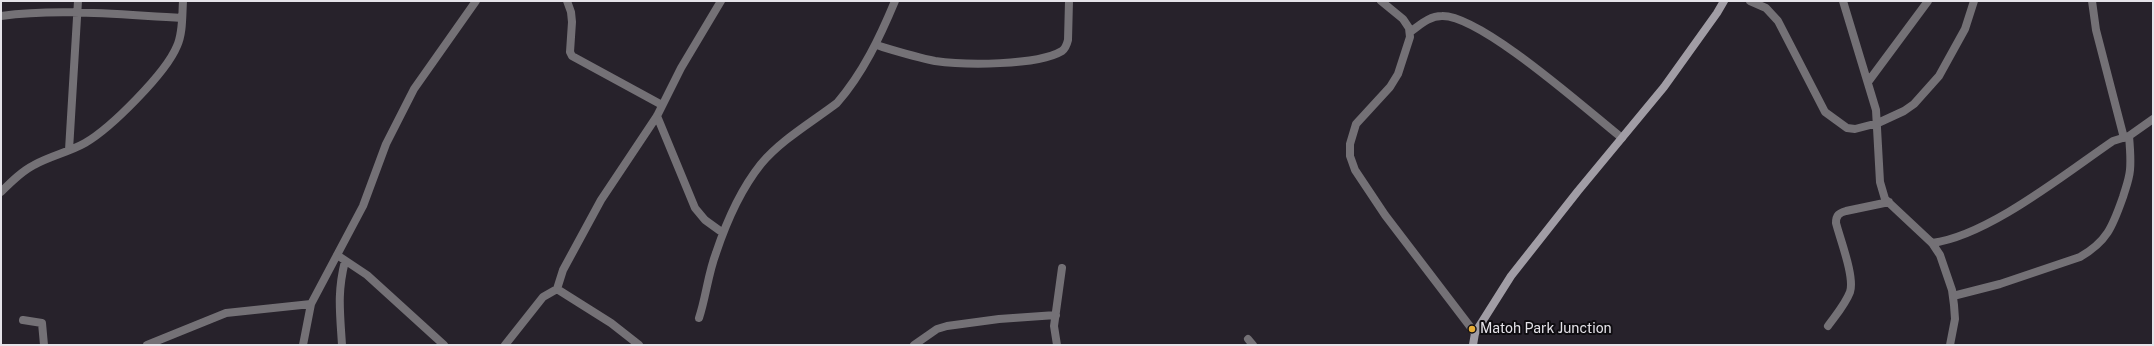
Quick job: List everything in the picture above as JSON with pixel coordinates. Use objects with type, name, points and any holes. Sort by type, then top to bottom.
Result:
[{"type":"main road","points":[[1473,345],[1475,333],[1511,276],[1578,191],[1664,87],[1724,1]]},
{"type":"street","points":[[69,150],[78,1]]},
{"type":"street","points":[[1,192],[12,180],[34,165],[84,143],[100,133],[145,90],[177,46],[182,18],[183,1]]},
{"type":"street","points":[[302,345],[311,304],[363,206],[386,144],[414,89],[476,1]]},
{"type":"street","points":[[567,1],[571,12],[570,52],[572,56],[662,105]]},
{"type":"street","points":[[505,345],[543,297],[556,289],[563,270],[601,200],[657,116],[681,68],[721,1]]},
{"type":"street","points":[[699,318],[706,296],[715,254],[749,182],[774,151],[837,103],[876,45],[895,1]]},
{"type":"street","points":[[876,45],[937,61],[1003,62],[1043,57],[1063,50],[1066,46],[1068,40],[1069,1]]},
{"type":"street","points":[[1381,1],[1403,19],[1410,32]]},
{"type":"street","points":[[1750,1],[1766,8],[1778,21],[1824,112],[1847,128],[1855,129],[1878,123],[1904,111],[1914,104],[1939,76],[1965,29],[1974,1]]},
{"type":"street","points":[[1844,1],[1868,82],[1878,123],[1880,182],[1882,193],[1889,202],[1932,243],[1940,255],[1953,296],[1955,319],[1950,345]]},
{"type":"street","points":[[1868,82],[1928,1]]},
{"type":"street","points":[[1953,296],[2000,284],[2080,257],[2090,251],[2113,225],[2129,182],[2130,169],[2127,137],[2096,30],[2092,1]]},
{"type":"street","points":[[1,16],[30,12],[77,12],[182,18]]},
{"type":"street","points":[[1475,333],[1385,215],[1355,170],[1350,156],[1350,144],[1356,124],[1390,87],[1398,74],[1405,55],[1410,32],[1424,21],[1434,17],[1450,16],[1460,19],[1512,50],[1622,138]]},
{"type":"street","points":[[657,116],[695,208],[705,220],[724,233]]},
{"type":"street","points":[[1932,243],[1970,233],[2016,206],[2113,141],[2127,137],[2153,119]]},
{"type":"street","points":[[1828,326],[1844,304],[1851,287],[1836,223],[1836,217],[1839,213],[1846,211],[1889,202]]},
{"type":"street","points":[[337,255],[367,276],[444,345]]},
{"type":"street","points":[[342,345],[338,304],[339,284],[345,261]]},
{"type":"street","points":[[1057,345],[1054,326],[1062,268]]},
{"type":"street","points":[[556,289],[611,323],[639,345]]},
{"type":"street","points":[[147,345],[226,313],[311,304]]},
{"type":"street","points":[[914,345],[937,329],[947,326],[999,319],[1056,314]]},
{"type":"street","points":[[23,320],[42,323],[44,345]]},
{"type":"place","name":"Matoh Park Junction","points":[[1472,329]]}]
